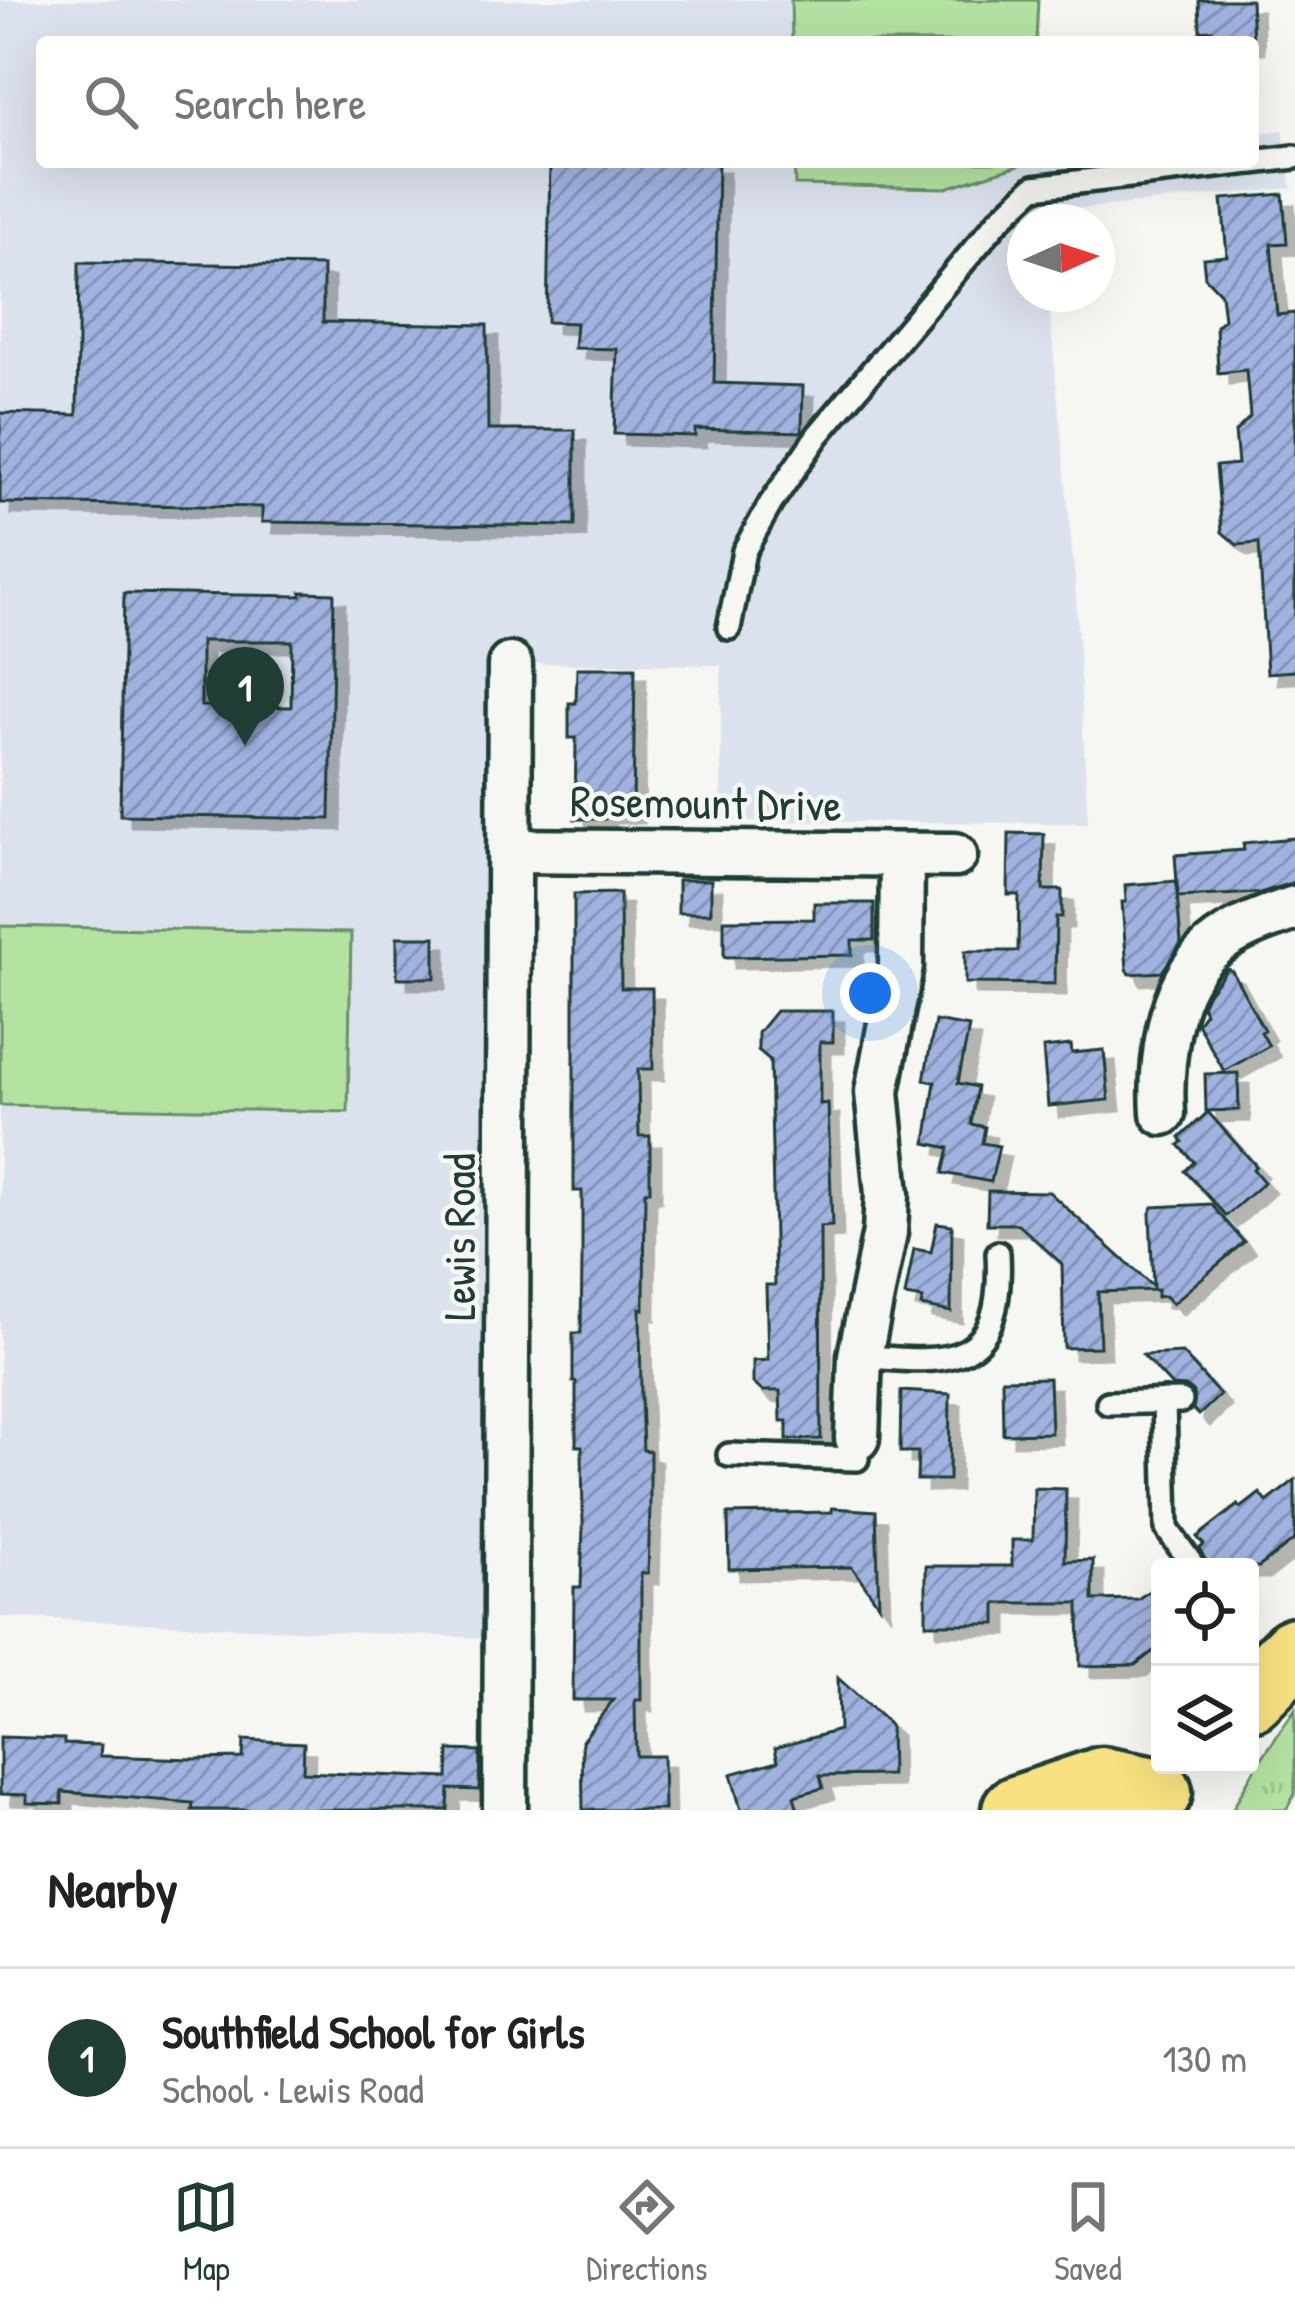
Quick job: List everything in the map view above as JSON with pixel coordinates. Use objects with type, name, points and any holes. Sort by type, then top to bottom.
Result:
[{"type":"main road","points":[[1016,1810],[1102,1781],[1167,1789]]},
{"type":"street","name":"Lewis Road","points":[[505,1810],[510,665]]},
{"type":"street","name":"Rosemount Drive","points":[[509,851],[955,855]]},
{"type":"street","name":"Rosemount Drive","points":[[857,1438],[860,1356],[885,1232],[887,1194],[877,1092],[901,966],[902,855]]},
{"type":"street","points":[[1163,1113],[1161,1073],[1168,1033],[1177,994],[1194,962],[1234,930],[1295,908]]},
{"type":"lane","points":[[1259,161],[1295,157]]},
{"type":"lane","points":[[729,628],[744,550],[782,486],[818,435],[983,239],[1034,187],[1200,168]]},
{"type":"lane","points":[[860,1356],[930,1363],[956,1357],[980,1342],[991,1326],[997,1297],[998,1252]]},
{"type":"lane","points":[[1108,1402],[1172,1401],[1167,1529],[1188,1558]]},
{"type":"lane","points":[[729,1455],[857,1459],[857,1438]]},
{"type":"shaded area","points":[[0,0],[791,0],[792,36],[36,36],[36,168],[794,168],[795,184],[980,168],[1259,168],[1259,133],[1283,130],[1292,188],[1115,205],[1007,204],[1007,312],[1050,312],[1075,580],[1088,823],[721,821],[721,665],[490,663],[483,1638],[0,1617]]},
{"type":"green space","points":[[791,0],[1038,0],[1036,36],[792,36]]},
{"type":"green space","points":[[794,168],[1010,168],[946,188],[795,185]]},
{"type":"green space","points":[[0,926],[351,933],[348,1112],[0,1105]]},
{"type":"green space","points":[[1295,1710],[1295,1794],[1286,1810],[1232,1810],[1252,1774],[1259,1774],[1259,1762]]},
{"type":"building","points":[[1199,0],[1251,0],[1253,36],[1212,36],[1212,30],[1200,31]]},
{"type":"building","points":[[550,168],[718,168],[714,383],[803,386],[802,432],[695,429],[695,436],[614,434],[617,349],[574,348],[576,323],[547,322]]},
{"type":"building","points":[[1283,194],[1287,243],[1271,244],[1277,315],[1295,313],[1295,671],[1267,673],[1259,543],[1237,545],[1222,532],[1216,466],[1238,464],[1235,432],[1250,417],[1246,370],[1218,373],[1216,326],[1224,319],[1221,294],[1205,277],[1203,258],[1227,256],[1222,199]]},
{"type":"building","points":[[79,262],[323,266],[323,322],[487,325],[488,430],[575,430],[575,526],[262,522],[262,507],[0,503],[0,413],[77,415]]},
{"type":"building","points":[[301,592],[334,593],[330,819],[120,815],[124,593],[301,596]],"holes":[[[201,641],[292,641],[291,707],[201,706]]]},
{"type":"building","points":[[577,668],[635,668],[633,812],[575,819],[576,738],[569,738],[569,703],[576,703]]},
{"type":"building","points":[[1009,833],[1044,834],[1043,890],[1062,890],[1062,917],[1056,917],[1055,984],[965,983],[965,951],[1018,951],[1019,895],[1008,895]]},
{"type":"building","points":[[1295,838],[1295,882],[1260,893],[1178,897],[1175,855],[1244,850],[1243,843]]},
{"type":"building","points":[[678,880],[711,880],[711,913],[678,913]]},
{"type":"building","points":[[1176,881],[1181,943],[1162,972],[1130,974],[1122,902],[1126,902],[1125,885]]},
{"type":"building","points":[[620,893],[621,988],[652,988],[653,1069],[638,1069],[639,1136],[650,1136],[644,1309],[640,1308],[643,1450],[650,1451],[650,1508],[648,1573],[641,1573],[641,1700],[635,1700],[636,1756],[663,1756],[664,1810],[583,1810],[582,1741],[613,1700],[573,1700],[574,1587],[581,1587],[583,1525],[582,1446],[576,1446],[573,1382],[573,1333],[581,1333],[582,1258],[582,1191],[574,1191],[574,894]]},
{"type":"building","points":[[814,903],[874,903],[874,940],[852,940],[852,955],[724,957],[724,920],[814,919]]},
{"type":"building","points":[[397,937],[435,937],[435,978],[397,978]]},
{"type":"building","points":[[1227,969],[1269,1046],[1224,1071],[1197,1023],[1205,1012],[1202,1006],[1208,993]]},
{"type":"building","points":[[776,1011],[833,1011],[833,1042],[820,1042],[820,1104],[828,1103],[832,1226],[820,1227],[821,1439],[787,1440],[780,1391],[762,1391],[753,1383],[753,1361],[768,1360],[766,1285],[775,1285],[770,1060],[758,1050],[758,1033]]},
{"type":"building","points":[[935,1021],[969,1027],[958,1083],[977,1087],[971,1124],[985,1127],[982,1143],[999,1146],[991,1182],[943,1173],[949,1148],[926,1143],[935,1082],[924,1080]]},
{"type":"building","points":[[1071,1045],[1072,1053],[1104,1050],[1109,1100],[1048,1106],[1043,1048]]},
{"type":"building","points":[[1238,1073],[1239,1110],[1206,1111],[1205,1074]]},
{"type":"building","points":[[1208,1112],[1256,1166],[1253,1169],[1264,1182],[1226,1216],[1185,1171],[1194,1162],[1179,1145],[1180,1138]]},
{"type":"building","points":[[988,1191],[1049,1192],[1153,1287],[1153,1207],[1211,1204],[1244,1242],[1172,1304],[1165,1296],[1157,1297],[1157,1290],[1098,1292],[1100,1347],[1064,1348],[1062,1264],[1018,1224],[987,1224]]},
{"type":"building","points":[[937,1223],[952,1225],[951,1312],[921,1306],[923,1299],[905,1296],[914,1249],[931,1252]]},
{"type":"building","points":[[1182,1353],[1220,1395],[1199,1415],[1193,1409],[1193,1392],[1172,1386],[1143,1355]]},
{"type":"building","points":[[1049,1378],[1051,1433],[1003,1434],[1002,1379]]},
{"type":"building","points":[[901,1391],[950,1394],[949,1480],[917,1480],[918,1452],[900,1452]]},
{"type":"building","points":[[1295,1480],[1295,1539],[1259,1567],[1259,1558],[1204,1558],[1199,1549],[1204,1545],[1197,1537],[1260,1493],[1267,1502]]},
{"type":"building","points":[[1034,1488],[1066,1489],[1065,1561],[1093,1560],[1093,1600],[1138,1599],[1151,1590],[1151,1653],[1135,1665],[1080,1666],[1079,1603],[996,1603],[996,1624],[926,1624],[926,1566],[1012,1566],[1012,1540],[1033,1540]]},
{"type":"building","points":[[832,1508],[876,1511],[879,1605],[852,1567],[729,1569],[728,1514],[832,1512]]},
{"type":"building","points":[[838,1678],[890,1725],[891,1775],[820,1776],[823,1788],[794,1796],[798,1810],[741,1810],[731,1774],[778,1761],[775,1748],[839,1730]]},
{"type":"building","points":[[0,1737],[101,1745],[100,1756],[193,1759],[243,1758],[244,1740],[304,1743],[303,1772],[448,1778],[449,1750],[480,1751],[479,1790],[449,1789],[448,1810],[192,1810],[193,1803],[62,1792],[62,1804],[27,1803],[27,1795],[0,1794]]},
{"type":"place","name":"Southfield School for Girls","points":[[245,746]]}]
